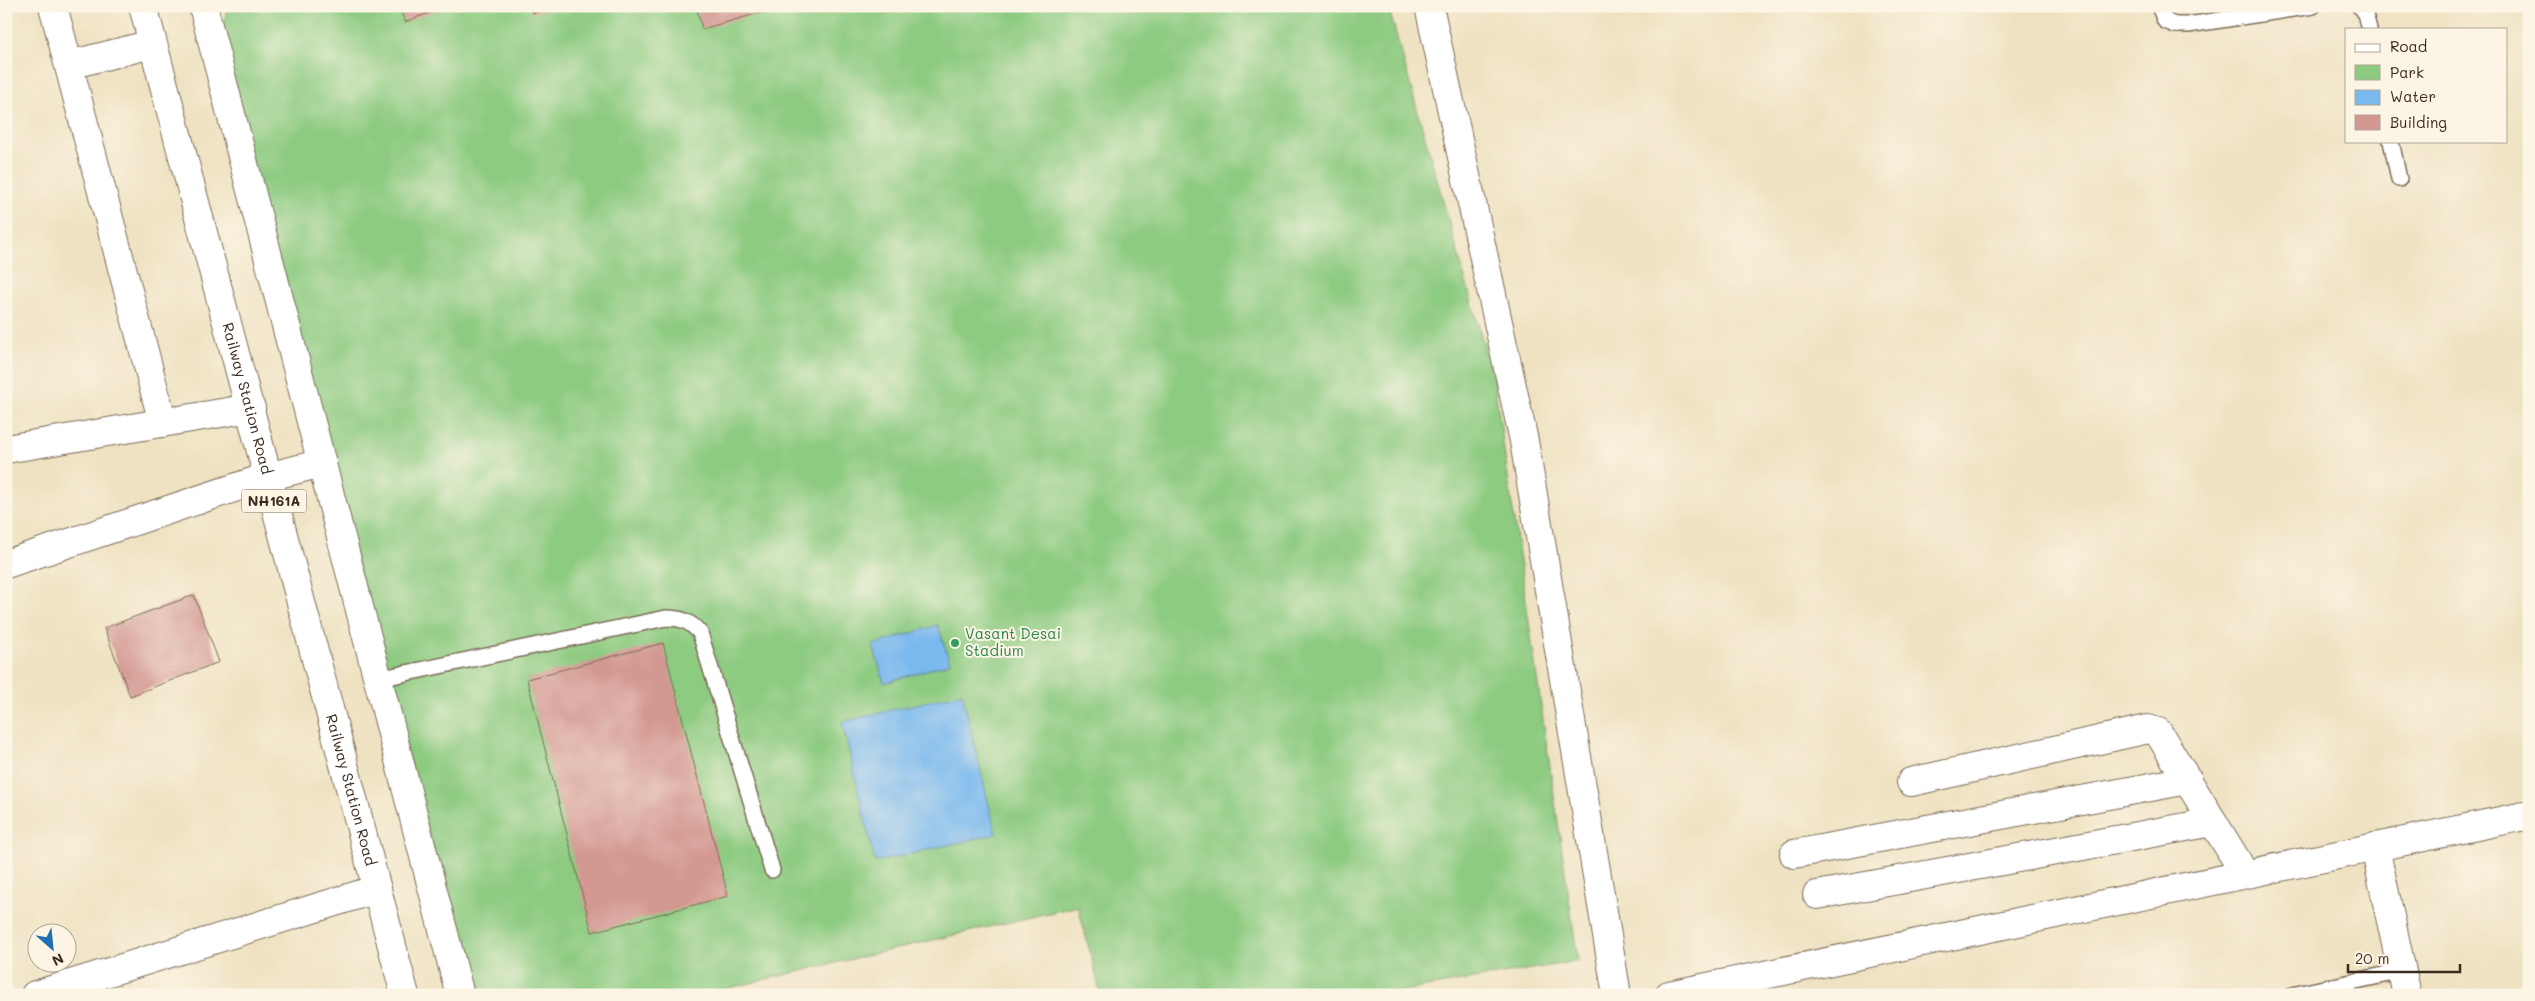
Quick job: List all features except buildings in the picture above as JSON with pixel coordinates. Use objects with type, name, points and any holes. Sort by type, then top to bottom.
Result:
[{"type":"main road","points":[[53,6],[163,423]]},
{"type":"main road","name":"Railway Station Road","points":[[143,6],[406,995]]},
{"type":"main road","name":"NH161A","points":[[203,6],[460,995]]},
{"type":"main road","points":[[1429,6],[1524,441],[1618,995]]},
{"type":"main road","points":[[69,65],[152,44]]},
{"type":"main road","points":[[6,449],[251,408]]},
{"type":"main road","points":[[6,564],[268,477],[322,463]]},
{"type":"main road","points":[[1911,782],[2148,729],[2158,732],[2245,874]]},
{"type":"main road","points":[[1794,854],[2188,780]]},
{"type":"main road","points":[[1669,995],[2529,815]]},
{"type":"main road","points":[[1817,895],[2213,822]]},
{"type":"main road","points":[[2375,847],[2405,983]]},
{"type":"main road","points":[[35,995],[377,889]]},
{"type":"lane","points":[[2159,6],[2165,21],[2175,25],[2188,26],[2312,6]]},
{"type":"lane","points":[[2359,6],[2364,10],[2369,28]]},
{"type":"lane","points":[[2391,142],[2399,179]]},
{"type":"lane","points":[[378,679],[666,618],[680,618],[693,624],[700,633],[772,870]]},
{"type":"lane","points":[[2292,995],[2405,983]]},
{"type":"green space","name":"Vasant Desai Stadium","points":[[228,6],[1388,6],[1494,381],[1578,961],[1380,995],[1101,995],[1078,906],[699,995],[471,995],[219,39]]},
{"type":"water","points":[[938,625],[950,663],[884,683],[873,645]]},
{"type":"water","points":[[962,693],[996,834],[875,862],[842,722]]},
{"type":"place","name":"Vasant Desai Stadium","points":[[955,643]]}]
